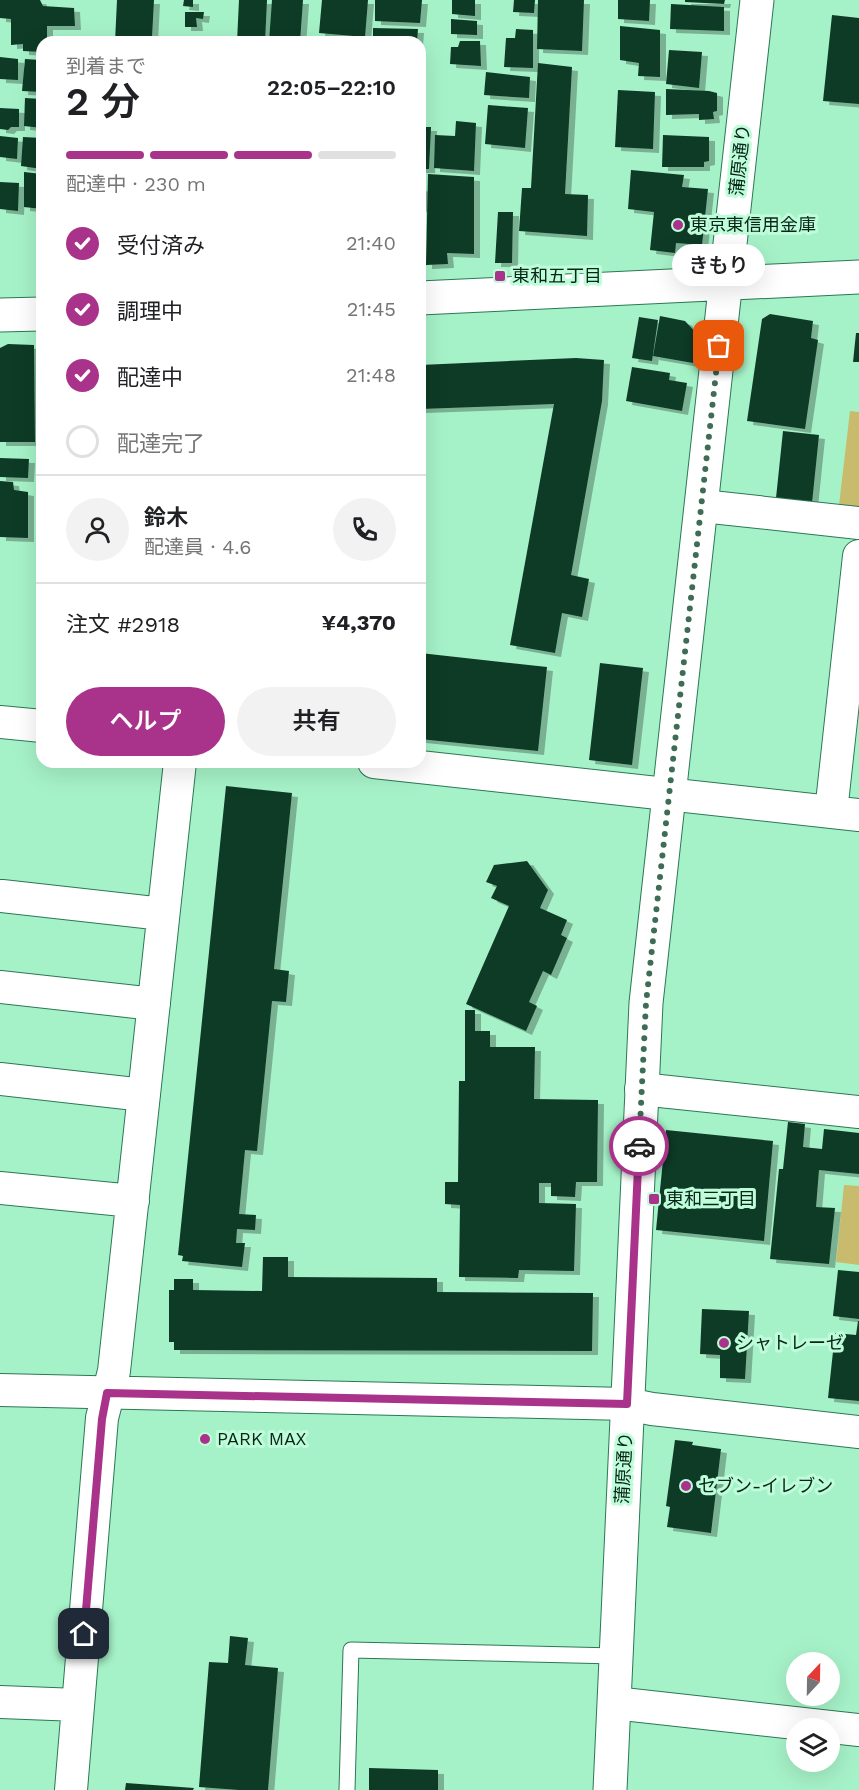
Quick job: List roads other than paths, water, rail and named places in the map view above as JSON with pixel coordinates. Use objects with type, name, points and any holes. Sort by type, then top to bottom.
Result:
[{"type":"street","name":"蒲原通り","points":[[610,1790],[646,1003],[758,0]]},
{"type":"street","points":[[426,298],[859,277]]},
{"type":"street","points":[[0,315],[36,314]]},
{"type":"street","points":[[702,507],[859,523]]},
{"type":"street","points":[[426,768],[845,813],[859,556]]},
{"type":"street","points":[[0,722],[36,725]]},
{"type":"street","points":[[71,1790],[102,1419],[114,1371],[179,768]]},
{"type":"street","points":[[2,896],[164,914]]},
{"type":"street","points":[[0,987],[154,1004]]},
{"type":"street","points":[[0,1079],[144,1095]]},
{"type":"street","points":[[641,1089],[859,1112]]},
{"type":"street","points":[[0,1188],[133,1201]]},
{"type":"street","points":[[0,1390],[627,1404],[652,1409],[859,1431]]},
{"type":"street","points":[[0,1702],[78,1705]]},
{"type":"street","points":[[614,1703],[859,1730]]},
{"type":"lane","points":[[347,1790],[351,1650],[616,1656]]},
{"type":"place","name":"東京東信用金庫","points":[[678,225]]},
{"type":"place","name":"東和五丁目","points":[[500,276]]},
{"type":"place","name":"きもり","points":[[719,346]]},
{"type":"place","name":"東和三丁目","points":[[654,1199]]},
{"type":"place","name":"シャトレーゼ","points":[[724,1343]]},
{"type":"place","name":"PARK MAX","points":[[205,1439]]},
{"type":"place","name":"セブン-イレブン","points":[[686,1486]]}]
